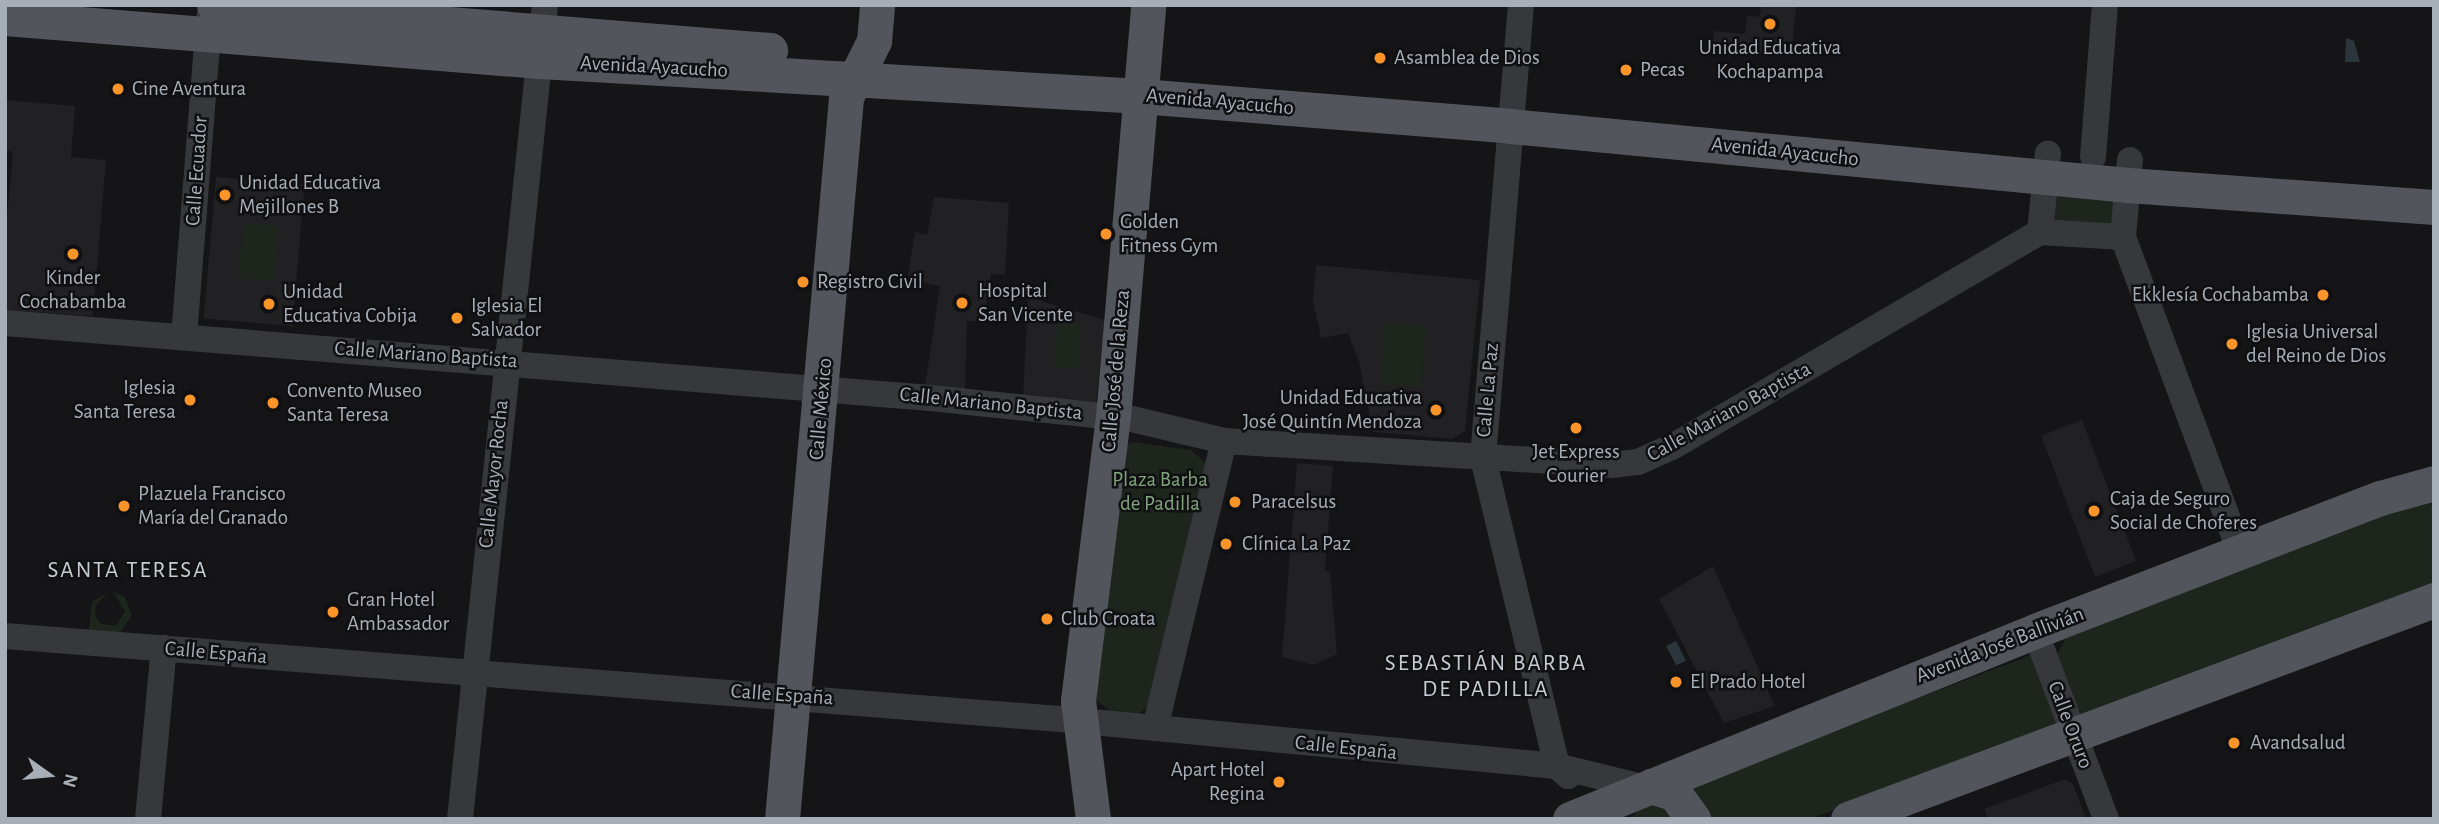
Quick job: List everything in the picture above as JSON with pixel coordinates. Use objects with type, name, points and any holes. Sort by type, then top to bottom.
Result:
[{"type":"main road","name":"Calle México","points":[[782,819],[796,695],[846,97],[874,41],[877,5]]},
{"type":"main road","name":"Calle José de la Reza","points":[[1093,819],[1077,721],[1113,417],[1148,5]]},
{"type":"main road","name":"Avenida Ayacucho","points":[[5,18],[210,14],[543,34],[860,68],[1142,86],[1511,115],[2129,172],[2434,184]]},
{"type":"main road","name":"Avenida Ayacucho","points":[[2046,165],[2093,157],[2129,172],[2372,204],[2434,207]]},
{"type":"main road","points":[[2372,204],[2386,216],[2434,221]]},
{"type":"main road","points":[[2380,498],[2434,473]]},
{"type":"main road","name":"Avenida José Ballivián","points":[[1570,819],[1628,801],[2035,631],[2380,498],[2434,483]]},
{"type":"main road","points":[[1848,819],[2434,600]]},
{"type":"main road","points":[[1628,801],[1675,794],[1693,819]]},
{"type":"street","name":"Calle La Paz","points":[[1521,5],[1483,458],[1557,766]]},
{"type":"street","points":[[2093,157],[2105,5]]},
{"type":"street","name":"Calle Ecuador","points":[[184,337],[210,14]]},
{"type":"street","name":"Calle Mayor Rocha","points":[[460,819],[506,361],[543,34]]},
{"type":"street","points":[[2046,165],[2040,232],[2123,237]]},
{"type":"street","points":[[2129,172],[2123,237],[2240,552]]},
{"type":"street","name":"Calle Mariano Baptista","points":[[5,323],[506,361],[1113,417],[1224,441],[1483,458],[1639,462],[1672,447],[2040,232]]},
{"type":"street","points":[[1155,728],[1224,441]]},
{"type":"street","name":"Calle Oruro","points":[[2035,631],[2106,819]]},
{"type":"street","name":"Calle España","points":[[5,636],[474,674],[796,695],[1557,766]]},
{"type":"street","points":[[148,819],[163,648]]},
{"type":"street","points":[[1557,766],[1628,801]]},
{"type":"street","points":[[1557,766],[1628,801]]},
{"type":"shaded area","name":"Unidad Educativa Kochapampa","points":[[1761,5],[1796,5],[1791,56],[1712,48],[1714,31],[1745,34],[1747,15],[1760,17]]},
{"type":"shaded area","points":[[2346,38],[2354,41],[2360,62],[2345,62]]},
{"type":"shaded area","points":[[5,100],[75,106],[71,157],[106,160],[93,316],[5,310],[5,239],[13,152],[5,150]]},
{"type":"shaded area","points":[[216,177],[305,185],[292,326],[204,318]]},
{"type":"shaded area","name":"Hospital San Vicente","points":[[934,197],[1009,203],[1005,275],[991,274],[984,322],[967,321],[965,390],[925,386],[940,286],[907,280],[915,232],[927,235]]},
{"type":"shaded area","points":[[1316,265],[1480,280],[1465,431],[1452,439],[1373,432],[1359,362],[1348,333],[1321,338],[1313,301]]},
{"type":"shaded area","points":[[1028,297],[1105,320],[1096,402],[1023,396]]},
{"type":"shaded area","name":"Caja de Seguro Social de Choferes","points":[[2082,420],[2136,561],[2095,577],[2041,436]]},
{"type":"shaded area","points":[[1297,463],[1333,466],[1325,571],[1330,571],[1337,654],[1314,665],[1282,657]]},
{"type":"shaded area","points":[[1713,566],[1775,706],[1724,723],[1659,599]]},
{"type":"shaded area","points":[[1676,641],[1686,661],[1676,666],[1666,646]]},
{"type":"shaded area","points":[[2065,779],[2073,784],[2086,819],[1988,819],[1984,809]]},
{"type":"green space","points":[[2103,192],[2119,204],[2110,228],[2052,220],[2053,195]]},
{"type":"green space","points":[[243,223],[278,226],[273,281],[238,278]]},
{"type":"green space","points":[[1057,322],[1081,323],[1079,369],[1055,368]]},
{"type":"green space","points":[[1385,322],[1426,325],[1422,388],[1381,385]]},
{"type":"green space","name":"Plaza Barba de Padilla","points":[[1134,442],[1191,450],[1208,465],[1148,707],[1137,715],[1113,713],[1096,700],[1092,689],[1125,444]]},
{"type":"green space","points":[[2434,494],[2434,586],[2079,717],[2055,658],[2065,639]]},
{"type":"green space","points":[[108,592],[96,605],[95,615],[101,624],[116,626],[125,611],[113,592],[125,597],[132,615],[120,633],[89,630],[92,602]]},
{"type":"green space","points":[[2032,655],[2059,722],[2056,728],[1810,819],[1704,819],[1690,784]]},
{"type":"green space","points":[[1652,803],[1662,803],[1680,819],[1632,819],[1636,812]]},
{"type":"place","name":"Unidad Educativa Kochapampa","points":[[1770,24]]},
{"type":"place","name":"Asamblea de Dios","points":[[1380,58]]},
{"type":"place","name":"Pecas","points":[[1626,70]]},
{"type":"place","name":"Cine Aventura","points":[[118,89]]},
{"type":"place","name":"Unidad Educativa Mejillones B","points":[[225,195]]},
{"type":"place","name":"Golden Fitness Gym","points":[[1106,234]]},
{"type":"place","name":"Kinder Cochabamba","points":[[73,254]]},
{"type":"place","name":"Registro Civil","points":[[803,282]]},
{"type":"place","name":"Ekklesía Cochabamba","points":[[2323,295]]},
{"type":"place","name":"Hospital San Vicente","points":[[962,303]]},
{"type":"place","name":"Unidad Educativa Cobija","points":[[269,304]]},
{"type":"place","name":"Iglesia El Salvador","points":[[457,318]]},
{"type":"place","name":"Iglesia Universal del Reino de Dios","points":[[2232,344]]},
{"type":"place","name":"Iglesia Santa Teresa","points":[[190,400]]},
{"type":"place","name":"Convento Museo Santa Teresa","points":[[273,403]]},
{"type":"place","name":"Unidad Educativa José Quintín Mendoza","points":[[1436,410]]},
{"type":"place","name":"Jet Express Courier","points":[[1576,428]]},
{"type":"place","name":"Paracelsus","points":[[1235,502]]},
{"type":"place","name":"Plazuela Francisco María del Granado","points":[[124,506]]},
{"type":"place","name":"Caja de Seguro Social de Choferes","points":[[2094,511]]},
{"type":"place","name":"Clínica La Paz","points":[[1226,544]]},
{"type":"place","name":"Gran Hotel Ambassador","points":[[333,612]]},
{"type":"place","name":"Club Croata","points":[[1047,619]]},
{"type":"place","name":"El Prado Hotel","points":[[1676,682]]},
{"type":"place","name":"Avandsalud","points":[[2234,743]]},
{"type":"place","name":"Apart Hotel Regina","points":[[1279,782]]},
{"type":"district","name":"SANTA TERESA","points":[[128,571]]},
{"type":"district","name":"SEBASTIÁN BARBA DE PADILLA","points":[[1486,677]]}]
